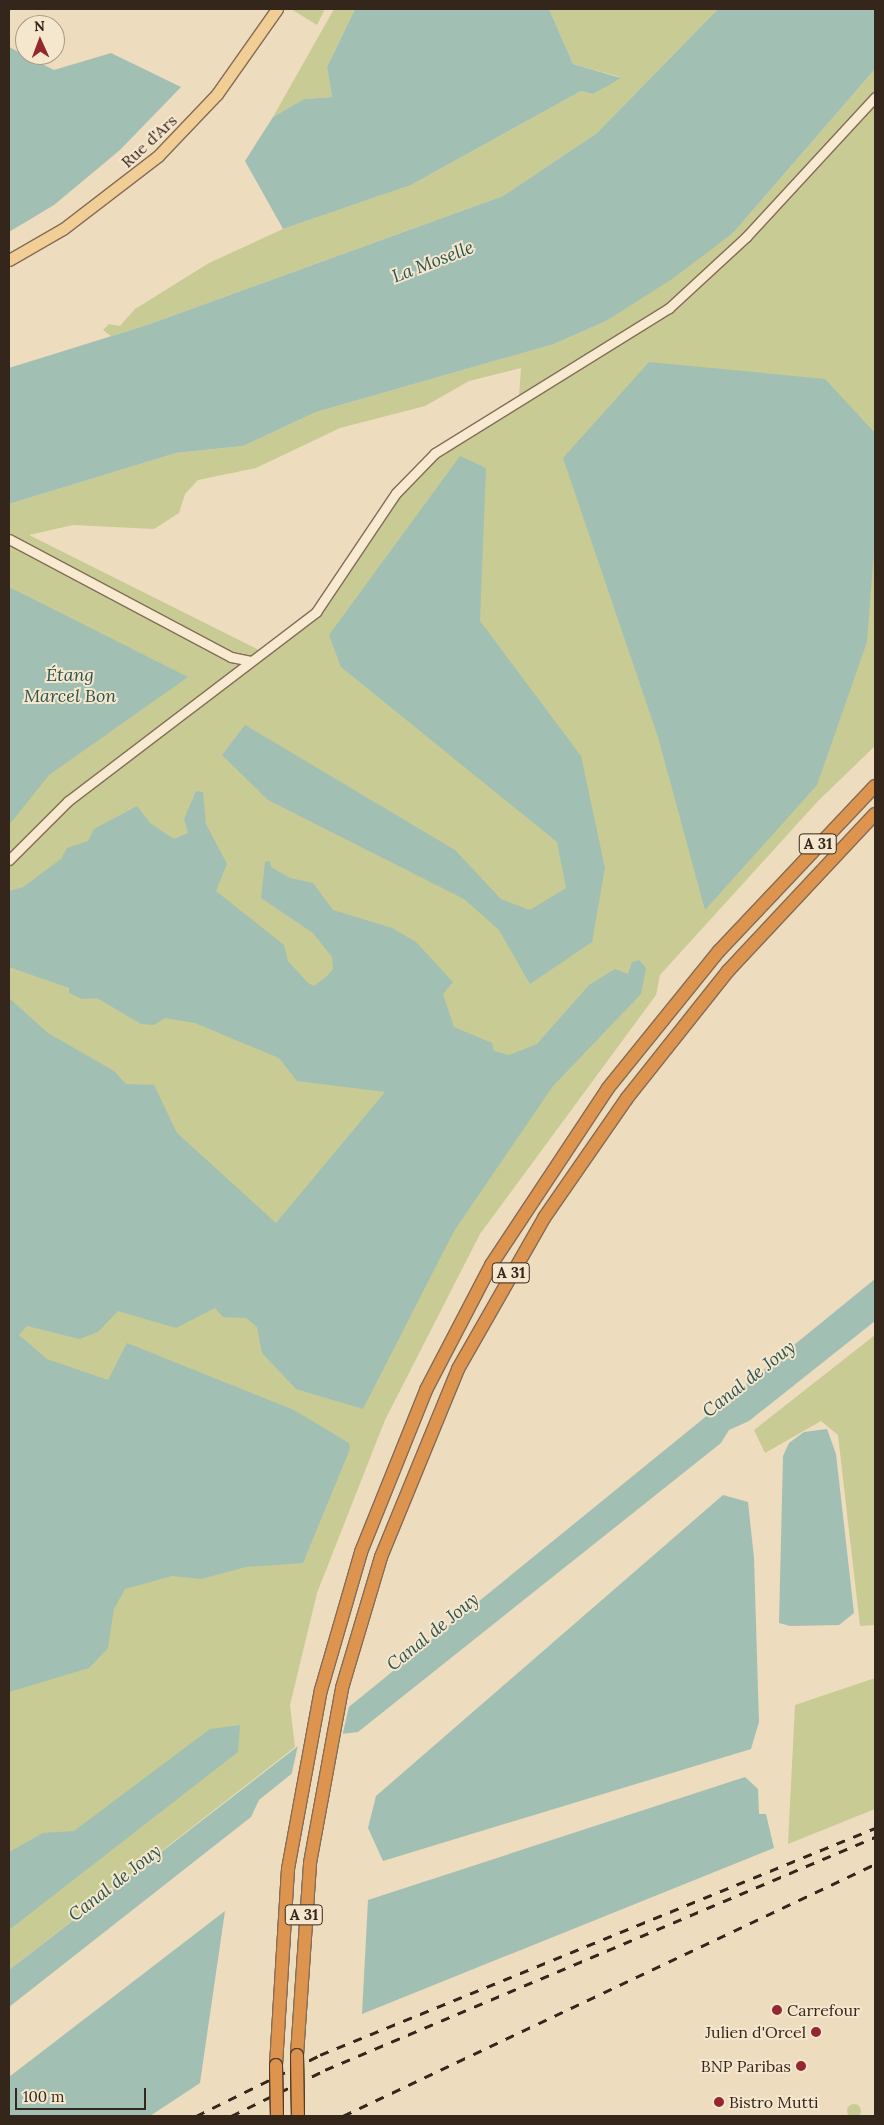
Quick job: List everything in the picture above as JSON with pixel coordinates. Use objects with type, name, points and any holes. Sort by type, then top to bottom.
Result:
[{"type":"highway","name":"A 31","points":[[278,2116],[276,2065],[283,1920],[299,1794],[321,1690],[385,1488],[426,1390],[501,1248],[603,1095],[675,1003],[761,903],[875,786]]},
{"type":"highway","name":"A 31","points":[[298,2116],[296,2055],[306,1902],[323,1776],[342,1688],[381,1557],[429,1434],[482,1323],[544,1218],[588,1151],[681,1028],[779,914],[875,814]]},
{"type":"main road","name":"Rue d'Ars","points":[[9,260],[71,224],[158,156],[222,88],[277,9]]},
{"type":"street","points":[[9,860],[68,801],[316,612],[396,493],[435,453],[669,308],[746,237],[875,97]]},
{"type":"street","points":[[9,539],[231,657],[251,661]]},
{"type":"green space","points":[[291,9],[325,9],[317,25]]},
{"type":"green space","points":[[334,9],[355,9],[327,67],[332,97],[304,99],[273,117]]},
{"type":"green space","points":[[549,9],[718,9],[597,133],[503,196],[147,325],[111,336],[103,330],[109,324],[120,326],[135,309],[209,263],[283,229],[411,185],[581,91],[593,94],[620,77],[573,64]]},
{"type":"green space","points":[[875,69],[875,746],[818,801],[660,975],[656,995],[480,1234],[385,1420],[317,1593],[290,1705],[295,1747],[9,1970],[9,504],[176,453],[243,446],[316,412],[554,344],[606,321],[733,233]],"holes":[[[521,368],[519,398],[435,453],[396,493],[316,612],[265,653],[29,535],[73,525],[154,529],[179,513],[185,494],[198,480],[256,468],[340,428],[425,406],[469,381]]]},
{"type":"green space","points":[[875,1335],[875,1625],[860,1626],[838,1435],[821,1421],[765,1453],[754,1430]]},
{"type":"green space","points":[[875,1678],[875,1809],[788,1844],[795,1705]]},
{"type":"green space","points":[[851,2104],[857,2104],[861,2111],[857,2118],[851,2118],[847,2114],[847,2108]]},
{"type":"water","points":[[355,9],[549,9],[573,64],[621,78],[593,94],[581,91],[411,185],[283,229],[245,161],[273,117],[304,99],[332,97],[327,67]]},
{"type":"water","name":"La Moselle","points":[[718,9],[875,9],[875,69],[733,233],[672,279],[606,321],[554,344],[316,412],[243,446],[176,453],[9,504],[9,368],[147,325],[503,196],[597,133]]},
{"type":"water","points":[[9,47],[15,50],[15,65],[44,65],[54,70],[111,53],[181,87],[120,150],[54,205],[9,232]]},
{"type":"water","points":[[649,362],[825,379],[875,433],[875,538],[867,642],[817,785],[705,910],[658,737],[563,458]]},
{"type":"water","points":[[460,456],[486,468],[480,621],[581,756],[605,868],[592,942],[530,984],[499,930],[464,899],[268,800],[222,755],[245,725],[455,850],[501,899],[530,910],[566,888],[557,842],[341,667],[329,635]]},
{"type":"water","name":"Étang Marcel Bon","points":[[9,587],[188,677],[49,775],[9,825]]},
{"type":"water","points":[[196,791],[203,792],[206,824],[227,864],[216,891],[284,945],[288,961],[308,983],[314,986],[333,969],[332,957],[313,933],[261,898],[265,862],[270,861],[271,867],[290,878],[313,883],[333,910],[392,928],[416,942],[453,982],[443,994],[454,1027],[492,1043],[494,1051],[509,1055],[537,1044],[589,985],[615,969],[628,974],[632,962],[639,960],[646,968],[641,994],[553,1086],[454,1231],[363,1409],[296,1389],[262,1353],[257,1327],[246,1318],[223,1317],[215,1308],[176,1328],[118,1311],[98,1332],[79,1339],[27,1326],[19,1335],[47,1359],[108,1380],[127,1343],[294,1410],[349,1443],[350,1449],[303,1563],[246,1567],[201,1579],[172,1576],[125,1589],[114,1609],[108,1648],[89,1668],[9,1692],[9,998],[48,1033],[114,1071],[126,1084],[154,1085],[177,1133],[276,1223],[385,1092],[297,1081],[279,1058],[195,1023],[165,1018],[154,1025],[141,1024],[97,998],[82,999],[69,993],[69,988],[9,967],[9,891],[23,887],[61,859],[67,848],[88,841],[94,829],[137,806],[150,823],[174,839],[188,833],[184,819]]},
{"type":"water","points":[[875,1279],[875,1321],[749,1421],[729,1430],[721,1443],[358,1732],[341,1734],[259,1800],[251,1817],[9,2007],[9,1970],[355,1702]]},
{"type":"water","points":[[827,1429],[836,1454],[854,1613],[839,1625],[790,1626],[779,1623],[783,1456],[789,1443],[804,1432]]},
{"type":"water","points":[[723,1495],[748,1502],[754,1558],[759,1722],[751,1749],[383,1861],[368,1828],[376,1796]]},
{"type":"water","points":[[240,1725],[238,1752],[9,1930],[9,1852],[43,1833],[74,1831],[210,1729]]},
{"type":"water","points":[[745,1777],[758,1789],[759,1814],[766,1814],[774,1848],[362,2014],[368,1900]]},
{"type":"water","points":[[225,1911],[200,2083],[150,2116],[9,2116],[9,2077]]},
{"type":"pier","points":[[350,1702],[342,1737],[290,1781],[299,1741]]},
{"type":"railway","points":[[196,2116],[320,2055],[875,1828]]},
{"type":"railway","points":[[231,2116],[325,2070],[875,1837]]},
{"type":"railway","points":[[343,2116],[875,1864]]},
{"type":"place","name":"Carrefour","points":[[777,2010]]},
{"type":"place","name":"Julien d'Orcel","points":[[816,2032]]},
{"type":"place","name":"BNP Paribas","points":[[801,2066]]},
{"type":"place","name":"Bistro Mutti","points":[[719,2102]]},
{"type":"water label","name":"Canal de Jouy","points":[[749,1379]]},
{"type":"water label","name":"Canal de Jouy","points":[[433,1632]]},
{"type":"water label","name":"Canal de Jouy","points":[[115,1883]]}]
